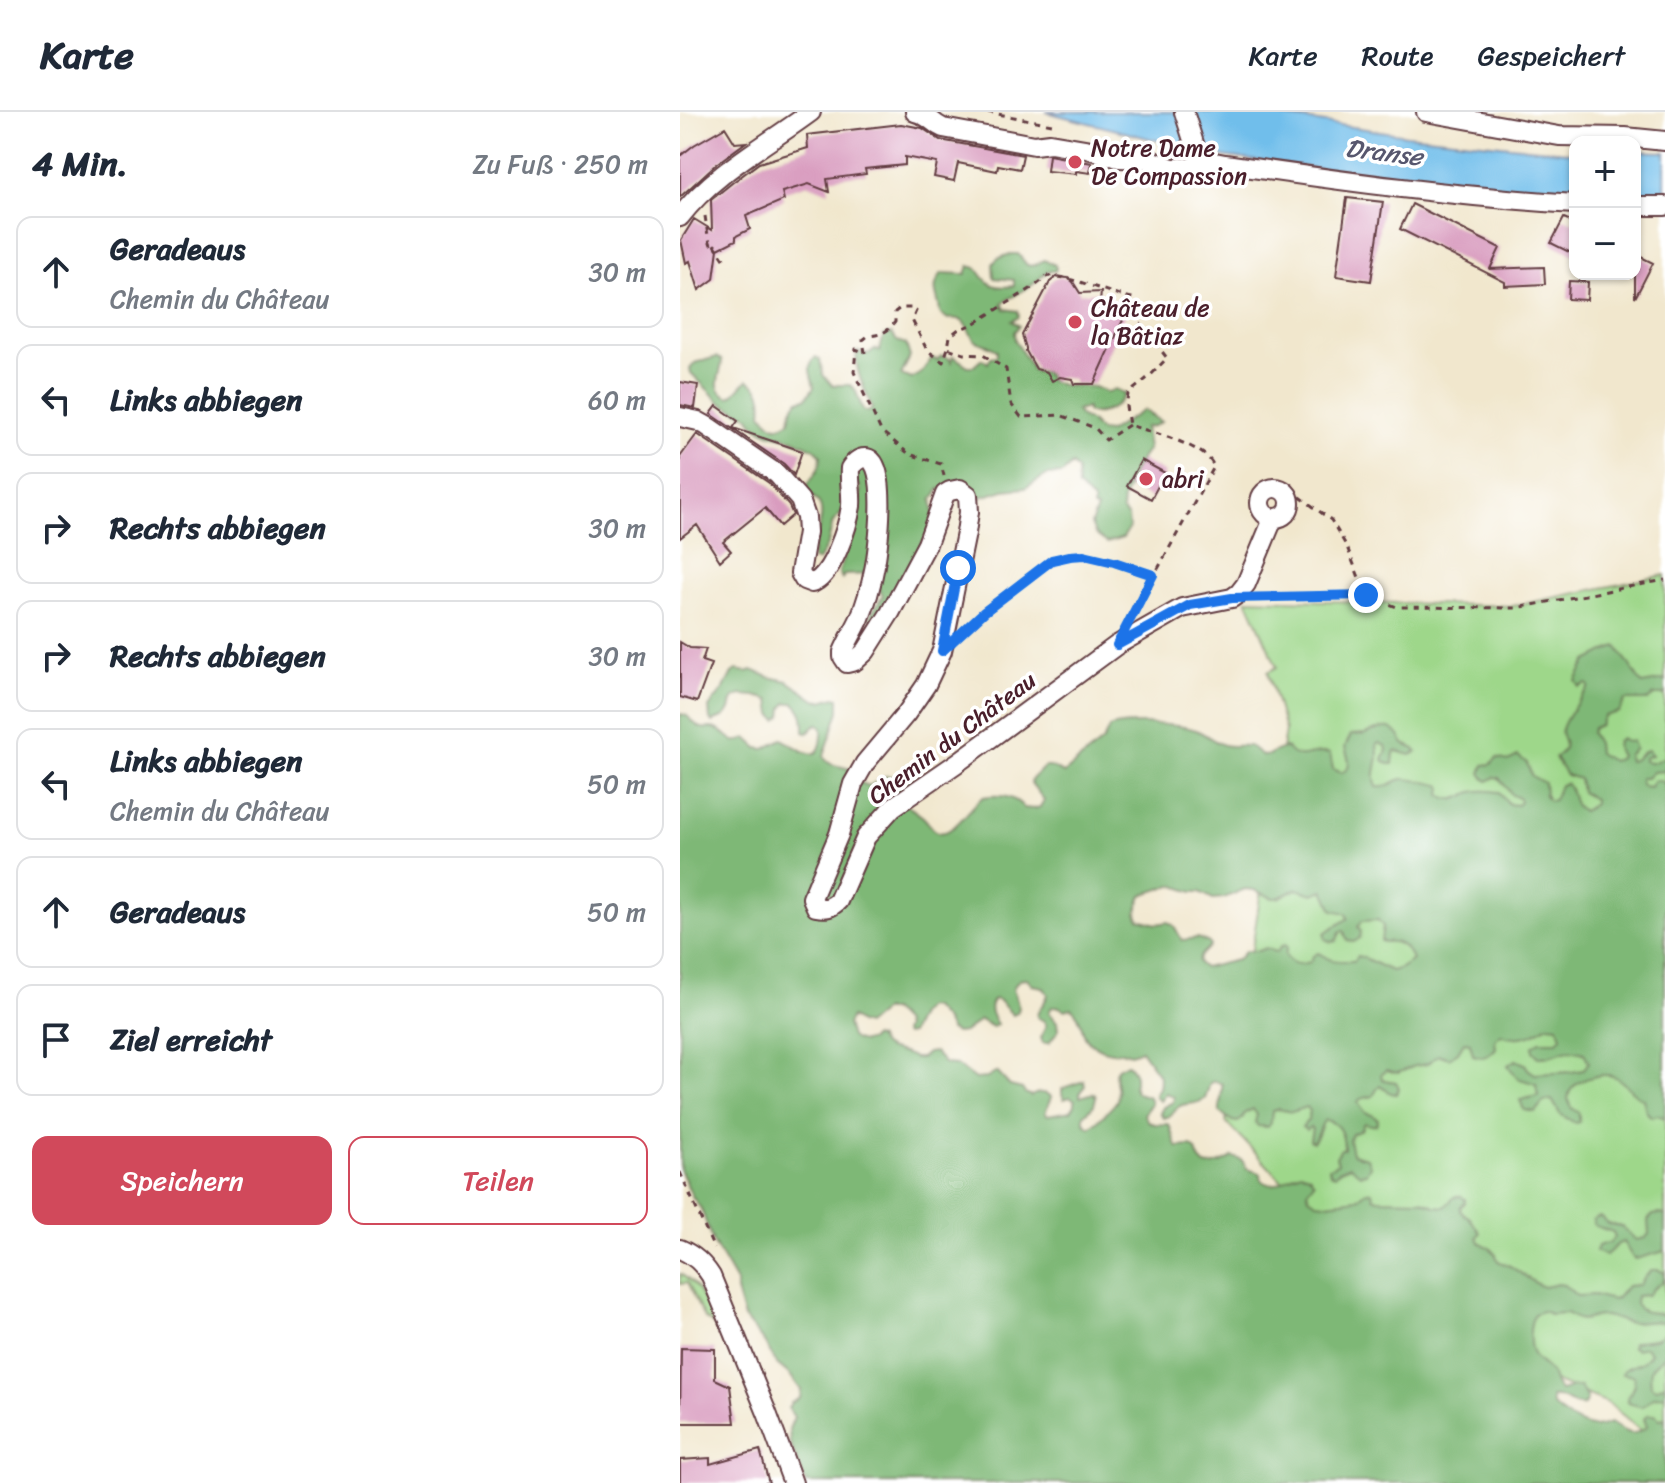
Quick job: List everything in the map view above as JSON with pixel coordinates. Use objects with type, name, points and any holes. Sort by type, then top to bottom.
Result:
[{"type":"street","points":[[680,217],[701,193],[738,163],[811,112]]},
{"type":"street","points":[[915,112],[927,115],[943,128],[1034,145],[1050,143],[1125,159],[1148,159],[1172,168],[1188,169],[1197,166],[1199,159],[1184,112]]},
{"type":"street","points":[[1426,112],[1559,136],[1665,141]]},
{"type":"street","points":[[1199,159],[1397,188],[1569,204]]},
{"type":"street","points":[[1641,206],[1665,206]]},
{"type":"street","points":[[680,417],[707,426],[777,474],[796,494],[804,507],[807,532],[800,573],[804,580],[812,583],[820,580],[827,571],[845,527],[851,504],[850,468],[864,458],[876,464],[880,487],[875,568],[866,602],[843,652],[847,663],[855,661],[866,651],[890,613],[927,544],[948,492]]},
{"type":"street","points":[[1276,488],[1289,496],[1288,512],[1281,517],[1273,519],[1261,510],[1259,504],[1267,490],[1276,488]]},
{"type":"street","name":"Chemin du Château","points":[[948,492],[960,489],[966,492],[970,501],[942,651],[926,685],[865,763],[853,784],[839,834],[812,898],[816,907],[832,907],[838,901],[866,837],[893,807],[1117,645],[1182,608],[1232,598]]},
{"type":"street","points":[[1232,598],[1246,584],[1273,519]]},
{"type":"street","points":[[680,1249],[695,1257],[711,1276],[793,1483]]},
{"type":"street","points":[[680,1258],[690,1259],[701,1266],[715,1286]]},
{"type":"path","points":[[701,193],[712,248],[715,245],[726,262]]},
{"type":"path","points":[[948,492],[941,464],[909,454],[881,431],[854,372],[856,349],[865,353],[863,340],[888,331],[895,322],[895,312],[900,308],[916,311],[912,320],[927,350],[943,362],[950,336],[1048,276],[1062,276],[1133,298],[1130,310],[1167,358],[1128,394],[1129,425]]},
{"type":"path","points":[[948,348],[964,354],[983,355],[1006,369],[1011,404],[1021,417],[1060,415],[1095,428],[1106,440],[1129,425]]},
{"type":"path","points":[[1129,425],[1187,445],[1214,463],[1131,617]]},
{"type":"path","points":[[1289,496],[1299,496],[1331,520],[1347,547],[1366,595]]},
{"type":"path","points":[[942,651],[984,612],[1052,560],[1084,555],[1153,575]]},
{"type":"path","points":[[1232,598],[1366,595],[1397,607],[1516,608],[1665,580]]},
{"type":"path","points":[[680,1172],[715,1249]]},
{"type":"path","points":[[680,1190],[687,1188]]},
{"type":"green space","points":[[1010,254],[1018,254],[1027,265],[1044,260],[1055,265],[1056,269],[1048,271],[1031,286],[1002,303],[1005,309],[1018,311],[1019,317],[1012,321],[1019,326],[1014,332],[1015,340],[1033,371],[1046,373],[1049,380],[1061,385],[1094,387],[1107,393],[1115,389],[1125,394],[1114,407],[1104,412],[1087,412],[1087,408],[1076,411],[1100,431],[1109,432],[1144,410],[1161,422],[1145,427],[1148,449],[1126,486],[1122,511],[1128,517],[1129,528],[1123,538],[1107,543],[1095,534],[1091,524],[1097,509],[1078,487],[1077,470],[1072,465],[1062,474],[1047,475],[1025,488],[1004,490],[978,498],[940,489],[932,499],[935,520],[881,620],[870,619],[883,596],[871,574],[844,575],[842,579],[839,573],[856,519],[860,486],[856,485],[847,508],[833,522],[828,543],[818,561],[813,560],[821,512],[818,501],[805,491],[819,466],[821,455],[793,439],[758,428],[748,416],[721,403],[690,369],[695,363],[717,357],[722,360],[719,390],[729,397],[748,380],[761,394],[762,413],[778,426],[790,421],[795,404],[806,398],[814,387],[810,368],[816,357],[820,360],[823,375],[832,385],[850,385],[855,389],[863,410],[868,412],[872,409],[859,374],[857,352],[868,354],[875,349],[880,351],[885,335],[892,334],[897,341],[906,344],[910,357],[901,375],[912,379],[922,372],[932,358],[937,360],[941,356],[949,358],[951,362],[953,356],[968,366],[974,366],[982,359],[988,363],[991,357],[997,356],[997,350],[975,341],[963,321],[948,319],[940,313],[935,289],[942,273],[966,274],[969,266],[977,268],[992,284],[1014,286],[1014,280],[994,278],[993,264]]},
{"type":"green space","points":[[1665,575],[1665,1450],[1608,1403],[1420,1326],[1226,1122],[1285,730],[1268,672],[1277,667],[1247,599],[1513,606]]},
{"type":"green space","points":[[1617,646],[1642,684],[1665,680],[1665,695],[1654,695],[1648,700],[1625,700],[1619,712],[1604,716],[1591,733],[1598,753],[1612,761],[1620,756],[1616,745],[1621,738],[1626,742],[1632,741],[1635,749],[1628,755],[1629,761],[1648,750],[1652,755],[1644,761],[1665,760],[1665,771],[1653,772],[1640,781],[1642,786],[1650,787],[1653,781],[1658,780],[1665,784],[1665,1118],[1658,1115],[1651,1117],[1643,1099],[1617,1078],[1607,1075],[1588,1078],[1571,1090],[1568,1099],[1572,1108],[1579,1113],[1579,1122],[1575,1123],[1560,1114],[1552,1100],[1544,1101],[1535,1112],[1524,1110],[1520,1100],[1538,1096],[1536,1084],[1517,1078],[1508,1065],[1516,1060],[1535,1074],[1583,1070],[1589,1062],[1584,1053],[1575,1051],[1539,1057],[1533,1046],[1540,1041],[1558,1041],[1562,1036],[1558,1026],[1548,1025],[1525,1036],[1500,1034],[1495,1040],[1496,1048],[1486,1056],[1473,1055],[1470,1043],[1464,1042],[1458,1052],[1449,1058],[1440,1055],[1427,1064],[1398,1073],[1386,1070],[1381,1075],[1383,1080],[1396,1082],[1399,1088],[1396,1094],[1380,1086],[1373,1096],[1360,1099],[1358,1103],[1365,1113],[1378,1119],[1376,1125],[1363,1124],[1361,1130],[1352,1134],[1349,1140],[1352,1154],[1367,1158],[1370,1166],[1366,1173],[1360,1174],[1350,1166],[1335,1175],[1330,1173],[1329,1168],[1338,1163],[1336,1157],[1344,1149],[1342,1134],[1338,1127],[1325,1120],[1315,1140],[1310,1140],[1312,1129],[1302,1127],[1308,1120],[1310,1111],[1307,1107],[1292,1112],[1272,1111],[1268,1127],[1258,1126],[1253,1109],[1238,1122],[1232,1121],[1220,1112],[1222,1084],[1215,1081],[1210,1083],[1205,1099],[1183,1105],[1164,1118],[1160,1113],[1163,1107],[1173,1102],[1174,1097],[1166,1093],[1160,1101],[1156,1098],[1160,1081],[1158,1074],[1141,1050],[1131,1054],[1110,1052],[1098,1047],[1086,1037],[1071,1008],[1065,1010],[1057,1006],[1049,1012],[1057,1022],[1058,1031],[1049,1043],[1043,1043],[1041,1038],[1046,1025],[1037,1017],[1048,994],[1043,987],[1032,985],[1027,978],[1020,979],[1013,989],[1019,1008],[1017,1013],[1013,1015],[994,999],[991,1011],[997,1024],[993,1027],[980,1020],[964,1032],[956,1033],[933,1008],[926,1007],[910,1034],[905,1035],[903,1022],[891,1010],[884,1010],[866,1025],[851,1017],[847,1024],[851,1037],[857,1041],[865,1042],[874,1037],[889,1050],[914,1058],[934,1052],[945,1064],[956,1065],[975,1079],[987,1078],[997,1072],[1010,1086],[1022,1089],[1031,1096],[1046,1094],[1051,1097],[1045,1113],[1048,1115],[1071,1111],[1075,1100],[1070,1097],[1064,1099],[1062,1089],[1084,1081],[1085,1087],[1080,1097],[1094,1093],[1096,1097],[1094,1105],[1084,1115],[1084,1122],[1090,1127],[1117,1100],[1115,1073],[1128,1064],[1135,1075],[1134,1088],[1137,1093],[1149,1097],[1151,1103],[1144,1114],[1148,1121],[1169,1124],[1177,1147],[1191,1146],[1202,1163],[1211,1166],[1233,1157],[1242,1160],[1247,1169],[1260,1173],[1261,1180],[1271,1185],[1301,1172],[1309,1175],[1314,1182],[1307,1191],[1309,1197],[1317,1202],[1357,1199],[1366,1191],[1372,1192],[1373,1197],[1378,1199],[1422,1200],[1445,1207],[1454,1197],[1461,1196],[1465,1203],[1460,1211],[1470,1218],[1480,1233],[1477,1237],[1479,1242],[1494,1251],[1498,1261],[1544,1287],[1564,1285],[1577,1296],[1595,1295],[1611,1300],[1616,1299],[1627,1286],[1639,1285],[1651,1270],[1665,1273],[1663,1281],[1648,1295],[1636,1296],[1635,1304],[1642,1311],[1665,1317],[1665,1328],[1663,1322],[1630,1323],[1604,1316],[1583,1320],[1567,1313],[1542,1311],[1534,1314],[1530,1337],[1533,1354],[1551,1373],[1560,1391],[1580,1387],[1587,1399],[1584,1405],[1579,1405],[1551,1397],[1552,1405],[1570,1419],[1592,1427],[1611,1423],[1632,1433],[1647,1427],[1644,1419],[1647,1415],[1665,1418],[1665,1483],[806,1483],[790,1443],[789,1429],[794,1417],[788,1408],[800,1398],[801,1390],[777,1364],[744,1318],[736,1282],[713,1242],[701,1209],[680,1169],[680,714],[686,715],[700,727],[721,731],[733,741],[747,738],[758,748],[765,749],[782,739],[804,751],[815,753],[819,749],[822,728],[819,724],[804,732],[803,716],[794,703],[787,703],[777,720],[772,714],[770,700],[755,696],[735,697],[725,716],[713,722],[709,707],[736,670],[752,670],[788,681],[815,700],[839,698],[839,711],[824,756],[826,760],[854,771],[854,780],[869,786],[886,776],[911,777],[914,782],[904,802],[938,832],[950,830],[983,797],[1006,796],[1024,808],[1040,807],[1044,800],[1031,783],[1044,767],[1064,773],[1103,741],[1109,728],[1138,724],[1188,728],[1224,745],[1249,746],[1265,756],[1287,748],[1297,756],[1330,754],[1333,769],[1342,773],[1348,768],[1345,747],[1351,735],[1388,728],[1417,752],[1411,755],[1396,751],[1393,764],[1389,764],[1383,759],[1386,746],[1377,744],[1377,787],[1410,779],[1442,786],[1441,795],[1447,798],[1456,799],[1473,792],[1491,791],[1499,792],[1509,804],[1517,805],[1519,798],[1512,795],[1499,778],[1488,781],[1481,773],[1484,765],[1491,764],[1497,758],[1508,761],[1518,756],[1527,763],[1532,776],[1544,783],[1549,801],[1554,800],[1560,785],[1566,783],[1576,805],[1583,811],[1594,804],[1594,799],[1581,792],[1579,779],[1566,775],[1555,758],[1564,748],[1561,732],[1564,724],[1589,688],[1586,684],[1580,687],[1576,681],[1587,661]],"holes":[[[1172,885],[1213,899],[1245,889],[1273,898],[1297,889],[1313,894],[1324,890],[1333,910],[1346,913],[1348,918],[1325,933],[1325,939],[1336,941],[1344,931],[1347,940],[1354,942],[1360,938],[1358,927],[1362,921],[1378,920],[1383,926],[1381,941],[1402,946],[1412,960],[1392,971],[1358,956],[1354,961],[1340,961],[1318,953],[1310,962],[1296,964],[1285,954],[1285,945],[1275,952],[1266,948],[1246,951],[1237,960],[1204,968],[1198,960],[1210,946],[1209,943],[1198,938],[1182,940],[1168,922],[1157,924],[1139,919],[1137,913],[1142,895]]]},
{"type":"green space","points":[[1665,1215],[1665,1251],[1636,1259],[1623,1242],[1605,1256],[1596,1251],[1598,1246],[1611,1242],[1615,1237],[1613,1232],[1595,1226],[1593,1221],[1596,1218],[1601,1217],[1608,1224],[1621,1226],[1636,1240],[1649,1234],[1648,1220]]},
{"type":"green space","points":[[680,1274],[697,1289],[713,1325],[704,1318],[687,1283],[680,1284]]},
{"type":"green space","points":[[1665,1331],[1665,1356],[1653,1365],[1650,1375],[1651,1386],[1656,1389],[1665,1384],[1665,1395],[1654,1397],[1642,1407],[1628,1403],[1634,1376],[1622,1374],[1623,1371],[1644,1361],[1650,1353],[1646,1347],[1632,1347],[1633,1343],[1658,1338]]},
{"type":"water","name":"Dranse","points":[[1046,112],[1250,112],[1407,135],[1569,152],[1569,196],[1444,186],[1214,155]]},
{"type":"water","points":[[1641,151],[1665,152],[1665,196],[1641,197]]},
{"type":"building","points":[[901,124],[922,128],[940,140],[1023,155],[1020,169],[998,165],[997,171],[958,163],[954,181],[934,177],[937,163],[905,157],[905,165],[865,169],[866,174],[827,179],[829,192],[809,184],[782,192],[784,200],[746,216],[750,229],[718,249],[714,279],[699,290],[690,261],[686,263],[681,240],[694,219],[712,230],[711,200],[759,163],[808,148],[807,135]]},
{"type":"building","points":[[725,127],[735,143],[746,142],[680,197],[680,156]]},
{"type":"building","points":[[1049,155],[1092,163],[1090,173],[1047,171]]},
{"type":"building","points":[[1347,198],[1383,202],[1371,281],[1336,276]]},
{"type":"building","points":[[1412,204],[1500,248],[1490,269],[1544,267],[1545,284],[1505,286],[1505,282],[1400,229]]},
{"type":"building","points":[[1564,218],[1569,220],[1569,252],[1551,243]]},
{"type":"building","points":[[1641,257],[1653,263],[1635,298],[1635,280],[1641,280]]},
{"type":"building","name":"Château de la Bâtiaz","points":[[1056,277],[1068,278],[1080,293],[1101,292],[1100,302],[1128,309],[1094,384],[1074,384],[1072,379],[1060,377],[1052,381],[1047,372],[1036,369],[1026,351],[1022,335],[1050,282]]},
{"type":"building","points":[[1569,281],[1588,282],[1587,300],[1568,299]]},
{"type":"building","points":[[680,382],[698,385],[695,408],[680,405]]},
{"type":"building","points":[[717,406],[738,421],[733,428],[802,451],[794,475],[784,464],[711,414]]},
{"type":"building","points":[[697,434],[769,483],[793,515],[780,526],[765,508],[723,542],[731,551],[720,561],[697,525],[680,538],[680,457]]},
{"type":"building","name":"abri","points":[[1141,460],[1165,473],[1151,499],[1127,486]]},
{"type":"building","points":[[680,642],[690,648],[706,649],[702,661],[711,664],[697,702],[680,697]]},
{"type":"building","points":[[681,1348],[715,1349],[715,1379],[730,1386],[735,1423],[680,1423]]},
{"type":"building","points":[[760,1450],[769,1483],[680,1483],[680,1460],[710,1458],[710,1464]]},
{"type":"place","name":"Notre Dame De Compassion","points":[[1075,162]]},
{"type":"place","name":"Château de la Bâtiaz","points":[[1075,322]]},
{"type":"place","name":"abri","points":[[1146,479]]},
{"type":"route","points":[[958,568],[942,651],[984,612],[1052,560],[1070,556],[1084,555],[1153,575],[1117,645],[1190,605],[1232,598],[1366,595]]}]
